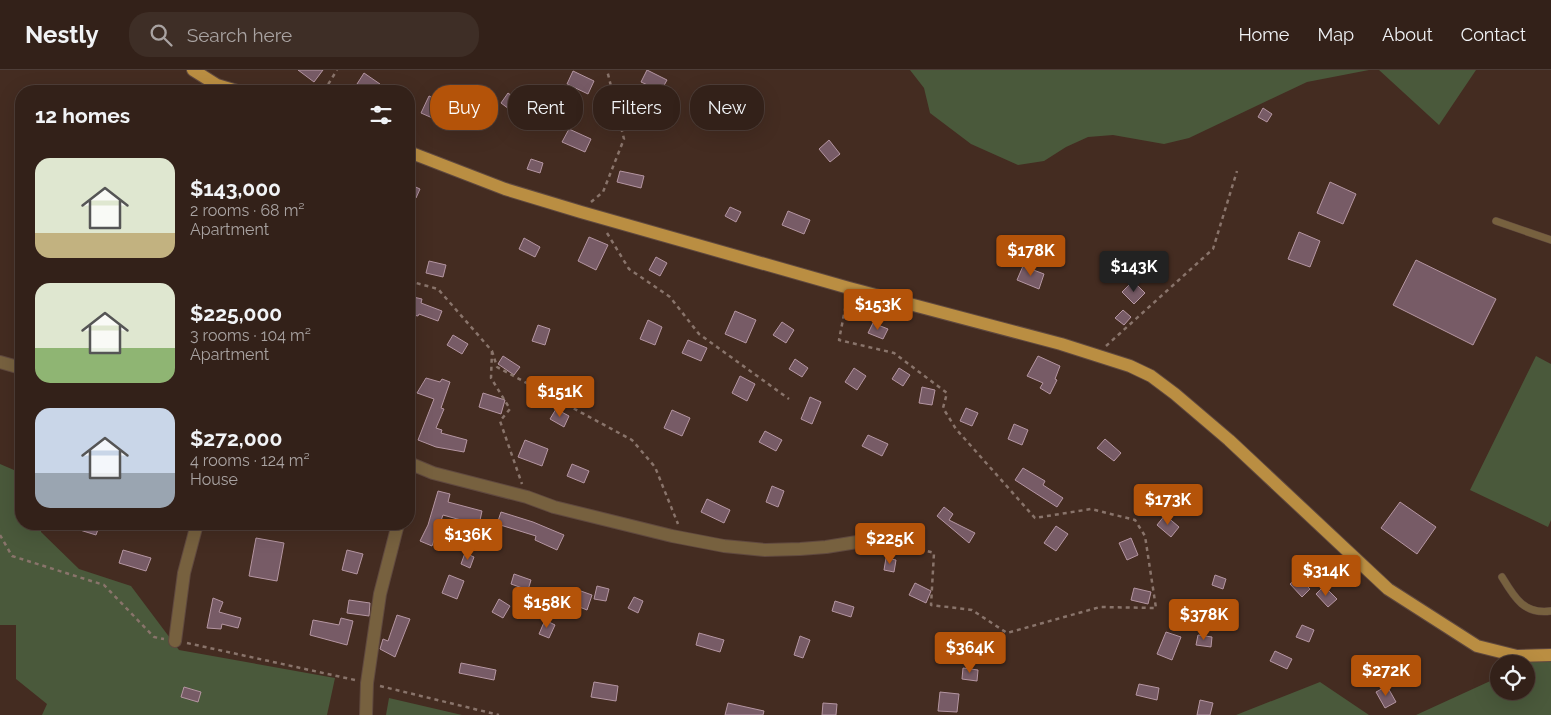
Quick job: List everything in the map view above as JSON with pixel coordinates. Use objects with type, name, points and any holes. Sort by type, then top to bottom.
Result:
[{"type":"main road","points":[[193,70],[217,85]]},
{"type":"main road","points":[[415,154],[505,189],[581,212],[849,288],[964,317],[1095,355],[1151,376],[1229,440],[1388,589],[1477,646],[1517,656],[1551,655]]},
{"type":"street","points":[[0,362],[15,366]]},
{"type":"street","points":[[415,466],[433,473],[527,497],[554,508],[724,546],[765,550],[800,549],[882,538]]},
{"type":"street","points":[[175,641],[184,573],[195,530]]},
{"type":"street","points":[[366,715],[367,683],[380,594],[396,530]]},
{"type":"lane","points":[[1496,221],[1551,240]]},
{"type":"lane","points":[[1502,577],[1517,601],[1541,612],[1551,611]]},
{"type":"path","points":[[327,85],[336,70]]},
{"type":"path","points":[[581,212],[603,192],[624,139],[607,70]]},
{"type":"path","points":[[1095,355],[1213,249],[1236,171]]},
{"type":"path","points":[[596,216],[629,270],[670,297],[699,334],[789,400]]},
{"type":"path","points":[[415,283],[438,289],[492,350],[497,367],[632,440],[655,467],[678,525]]},
{"type":"path","points":[[849,288],[839,340],[894,353],[947,393],[942,408],[956,429],[1035,518],[1091,509],[1135,520],[1146,536],[1156,608],[1100,607],[1007,633],[972,610],[931,605],[934,553],[882,538]]},
{"type":"path","points":[[492,350],[491,378],[510,409],[500,421],[527,497]]},
{"type":"path","points":[[0,535],[12,556],[104,585],[154,637],[367,683],[499,715]]},
{"type":"green space","points":[[910,70],[1369,70],[1307,82],[1189,138],[1164,144],[1113,135],[1088,137],[1066,147],[1044,161],[1018,165],[971,144],[930,113],[924,88]]},
{"type":"green space","points":[[1379,70],[1476,70],[1439,125]]},
{"type":"green space","points":[[1536,356],[1551,364],[1551,520],[1548,527],[1470,490]]},
{"type":"green space","points":[[0,464],[15,470],[15,530],[41,530],[79,569],[131,586],[179,650],[335,678],[327,715],[42,715],[47,704],[16,679],[16,625],[0,625]]},
{"type":"green space","points":[[1551,652],[1551,715],[1416,715],[1490,681],[1490,700],[1535,700],[1535,660]]},
{"type":"green space","points":[[1320,682],[1369,715],[1236,715]]},
{"type":"green space","points":[[389,698],[462,715],[386,715]]},
{"type":"building","points":[[298,70],[323,70],[314,82]]},
{"type":"building","points":[[647,70],[667,80],[664,85],[648,85],[641,82]]},
{"type":"building","points":[[573,71],[594,81],[588,94],[583,92],[583,85],[567,84]]},
{"type":"building","points":[[364,73],[380,84],[359,85],[357,84]]},
{"type":"building","points":[[508,93],[508,108],[501,103]]},
{"type":"building","points":[[429,96],[430,96],[430,117],[421,113]]},
{"type":"building","points":[[1263,108],[1272,114],[1267,122],[1258,117]]},
{"type":"building","points":[[568,130],[591,139],[585,152],[562,142]]},
{"type":"building","points":[[829,140],[840,154],[830,162],[819,149]]},
{"type":"building","points":[[531,159],[543,163],[540,173],[527,169]]},
{"type":"building","points":[[620,171],[644,176],[641,188],[617,182]]},
{"type":"building","points":[[1330,182],[1356,194],[1343,224],[1317,213]]},
{"type":"building","points":[[415,187],[420,189],[415,198]]},
{"type":"building","points":[[730,207],[741,212],[736,222],[725,216]]},
{"type":"building","points":[[788,211],[810,220],[804,234],[782,225]]},
{"type":"building","points":[[1299,232],[1320,241],[1310,267],[1288,259]]},
{"type":"building","points":[[589,237],[608,245],[596,270],[578,261]]},
{"type":"building","points":[[524,238],[540,247],[535,257],[519,249]]},
{"type":"building","points":[[656,257],[667,263],[660,276],[649,270]]},
{"type":"building","points":[[1416,260],[1496,299],[1473,345],[1393,305]]},
{"type":"building","points":[[429,261],[446,265],[443,277],[426,273]]},
{"type":"building","points":[[1023,266],[1044,274],[1039,289],[1017,280]]},
{"type":"building","points":[[1133,281],[1145,293],[1134,304],[1122,292]]},
{"type":"building","points":[[415,297],[422,299],[421,303],[442,311],[438,321],[419,314],[418,316],[415,315]]},
{"type":"building","points":[[1123,310],[1131,317],[1124,325],[1115,318]]},
{"type":"building","points":[[735,311],[756,320],[746,343],[725,334]]},
{"type":"building","points":[[648,320],[662,327],[655,345],[640,339]]},
{"type":"building","points":[[782,322],[794,330],[786,343],[773,335]]},
{"type":"building","points":[[873,323],[888,329],[883,339],[868,333]]},
{"type":"building","points":[[538,325],[550,329],[545,345],[532,341]]},
{"type":"building","points":[[453,335],[468,344],[462,354],[447,345]]},
{"type":"building","points":[[688,340],[707,348],[701,361],[682,353]]},
{"type":"building","points":[[503,356],[520,367],[514,375],[498,364]]},
{"type":"building","points":[[1038,356],[1060,366],[1055,379],[1057,380],[1050,394],[1040,388],[1043,383],[1027,376]]},
{"type":"building","points":[[795,359],[808,368],[802,377],[789,369]]},
{"type":"building","points":[[854,368],[866,376],[857,390],[845,382]]},
{"type":"building","points":[[899,368],[910,375],[903,386],[892,379]]},
{"type":"building","points":[[740,376],[755,384],[747,401],[732,393]]},
{"type":"building","points":[[426,378],[440,382],[442,379],[450,382],[441,408],[444,409],[436,428],[442,430],[441,433],[467,440],[464,452],[436,447],[418,440],[434,399],[417,393]]},
{"type":"building","points":[[922,387],[935,390],[932,405],[919,403]]},
{"type":"building","points":[[483,393],[505,400],[501,414],[479,407]]},
{"type":"building","points":[[810,397],[821,402],[812,424],[801,419]]},
{"type":"building","points":[[966,408],[978,413],[972,426],[960,421]]},
{"type":"building","points":[[556,409],[569,416],[564,427],[550,419]]},
{"type":"building","points":[[672,410],[690,418],[682,436],[664,428]]},
{"type":"building","points":[[1014,424],[1028,430],[1022,445],[1008,439]]},
{"type":"building","points":[[765,431],[782,440],[776,451],[759,442]]},
{"type":"building","points":[[868,435],[888,444],[882,456],[862,446]]},
{"type":"building","points":[[1105,439],[1121,453],[1114,461],[1097,448]]},
{"type":"building","points":[[525,440],[548,449],[542,466],[518,457]]},
{"type":"building","points":[[572,464],[589,471],[584,483],[567,476]]},
{"type":"building","points":[[1023,468],[1045,481],[1043,485],[1063,498],[1057,507],[1015,480]]},
{"type":"building","points":[[772,486],[784,491],[778,507],[766,502]]},
{"type":"building","points":[[438,491],[450,494],[448,502],[482,511],[479,525],[443,515],[432,546],[420,541],[428,525]]},
{"type":"building","points":[[707,499],[730,510],[724,523],[701,512]]},
{"type":"building","points":[[1400,502],[1436,527],[1417,554],[1381,528]]},
{"type":"building","points":[[944,507],[953,514],[949,520],[975,533],[969,543],[937,516]]},
{"type":"building","points":[[501,512],[533,522],[564,535],[557,550],[535,540],[536,536],[497,524]]},
{"type":"building","points":[[1165,515],[1179,527],[1171,537],[1157,525]]},
{"type":"building","points":[[1056,526],[1068,534],[1056,551],[1044,543]]},
{"type":"building","points":[[80,530],[98,530],[96,535]]},
{"type":"building","points":[[256,538],[284,543],[277,581],[249,576]]},
{"type":"building","points":[[1131,538],[1138,555],[1127,560],[1119,543]]},
{"type":"building","points":[[123,550],[151,558],[146,571],[119,563]]},
{"type":"building","points":[[347,550],[363,554],[357,574],[342,570]]},
{"type":"building","points":[[465,553],[474,557],[470,568],[461,564]]},
{"type":"building","points":[[886,558],[896,560],[894,572],[884,570]]},
{"type":"building","points":[[514,574],[531,580],[528,590],[511,584]]},
{"type":"building","points":[[449,575],[464,581],[457,599],[442,593]]},
{"type":"building","points":[[1215,575],[1226,579],[1223,589],[1212,585]]},
{"type":"building","points":[[1298,577],[1310,589],[1302,597],[1290,584]]},
{"type":"building","points":[[915,583],[931,591],[926,603],[909,595]]},
{"type":"building","points":[[597,586],[609,589],[606,601],[594,599]]},
{"type":"building","points":[[1324,586],[1337,599],[1328,607],[1316,594]]},
{"type":"building","points":[[1134,588],[1151,592],[1148,604],[1131,600]]},
{"type":"building","points":[[578,590],[592,595],[587,610],[572,604]]},
{"type":"building","points":[[634,597],[643,601],[638,613],[628,608]]},
{"type":"building","points":[[213,598],[223,602],[219,612],[241,618],[238,628],[222,624],[221,629],[207,628]]},
{"type":"building","points":[[499,599],[510,606],[503,618],[492,612]]},
{"type":"building","points":[[349,600],[370,603],[369,616],[347,613]]},
{"type":"building","points":[[835,601],[854,607],[851,617],[832,611]]},
{"type":"building","points":[[397,615],[410,619],[395,657],[380,649],[383,639],[388,641]]},
{"type":"building","points":[[341,618],[353,621],[347,645],[310,635],[313,620],[339,625]]},
{"type":"building","points":[[545,620],[555,625],[549,638],[539,634]]},
{"type":"building","points":[[1302,625],[1314,630],[1309,642],[1296,637]]},
{"type":"building","points":[[1166,632],[1181,637],[1172,660],[1157,654]]},
{"type":"building","points":[[699,633],[724,640],[720,652],[696,645]]},
{"type":"building","points":[[1198,635],[1212,637],[1211,647],[1196,645]]},
{"type":"building","points":[[800,636],[810,640],[803,658],[794,655]]},
{"type":"building","points":[[1275,651],[1292,659],[1287,669],[1270,661]]},
{"type":"building","points":[[461,663],[496,670],[494,680],[459,673]]},
{"type":"building","points":[[963,668],[978,670],[977,681],[962,679]]},
{"type":"building","points":[[594,682],[618,686],[616,701],[591,697]]},
{"type":"building","points":[[1139,684],[1159,688],[1157,700],[1136,695]]},
{"type":"building","points":[[1387,686],[1396,702],[1385,708],[1376,692]]},
{"type":"building","points":[[184,687],[201,692],[198,702],[181,697]]},
{"type":"building","points":[[940,692],[959,694],[957,712],[938,711]]},
{"type":"building","points":[[1200,700],[1213,703],[1210,715],[1197,715]]},
{"type":"building","points":[[728,703],[764,711],[763,715],[725,715]]},
{"type":"building","points":[[823,703],[837,704],[836,715],[822,715]]}]
